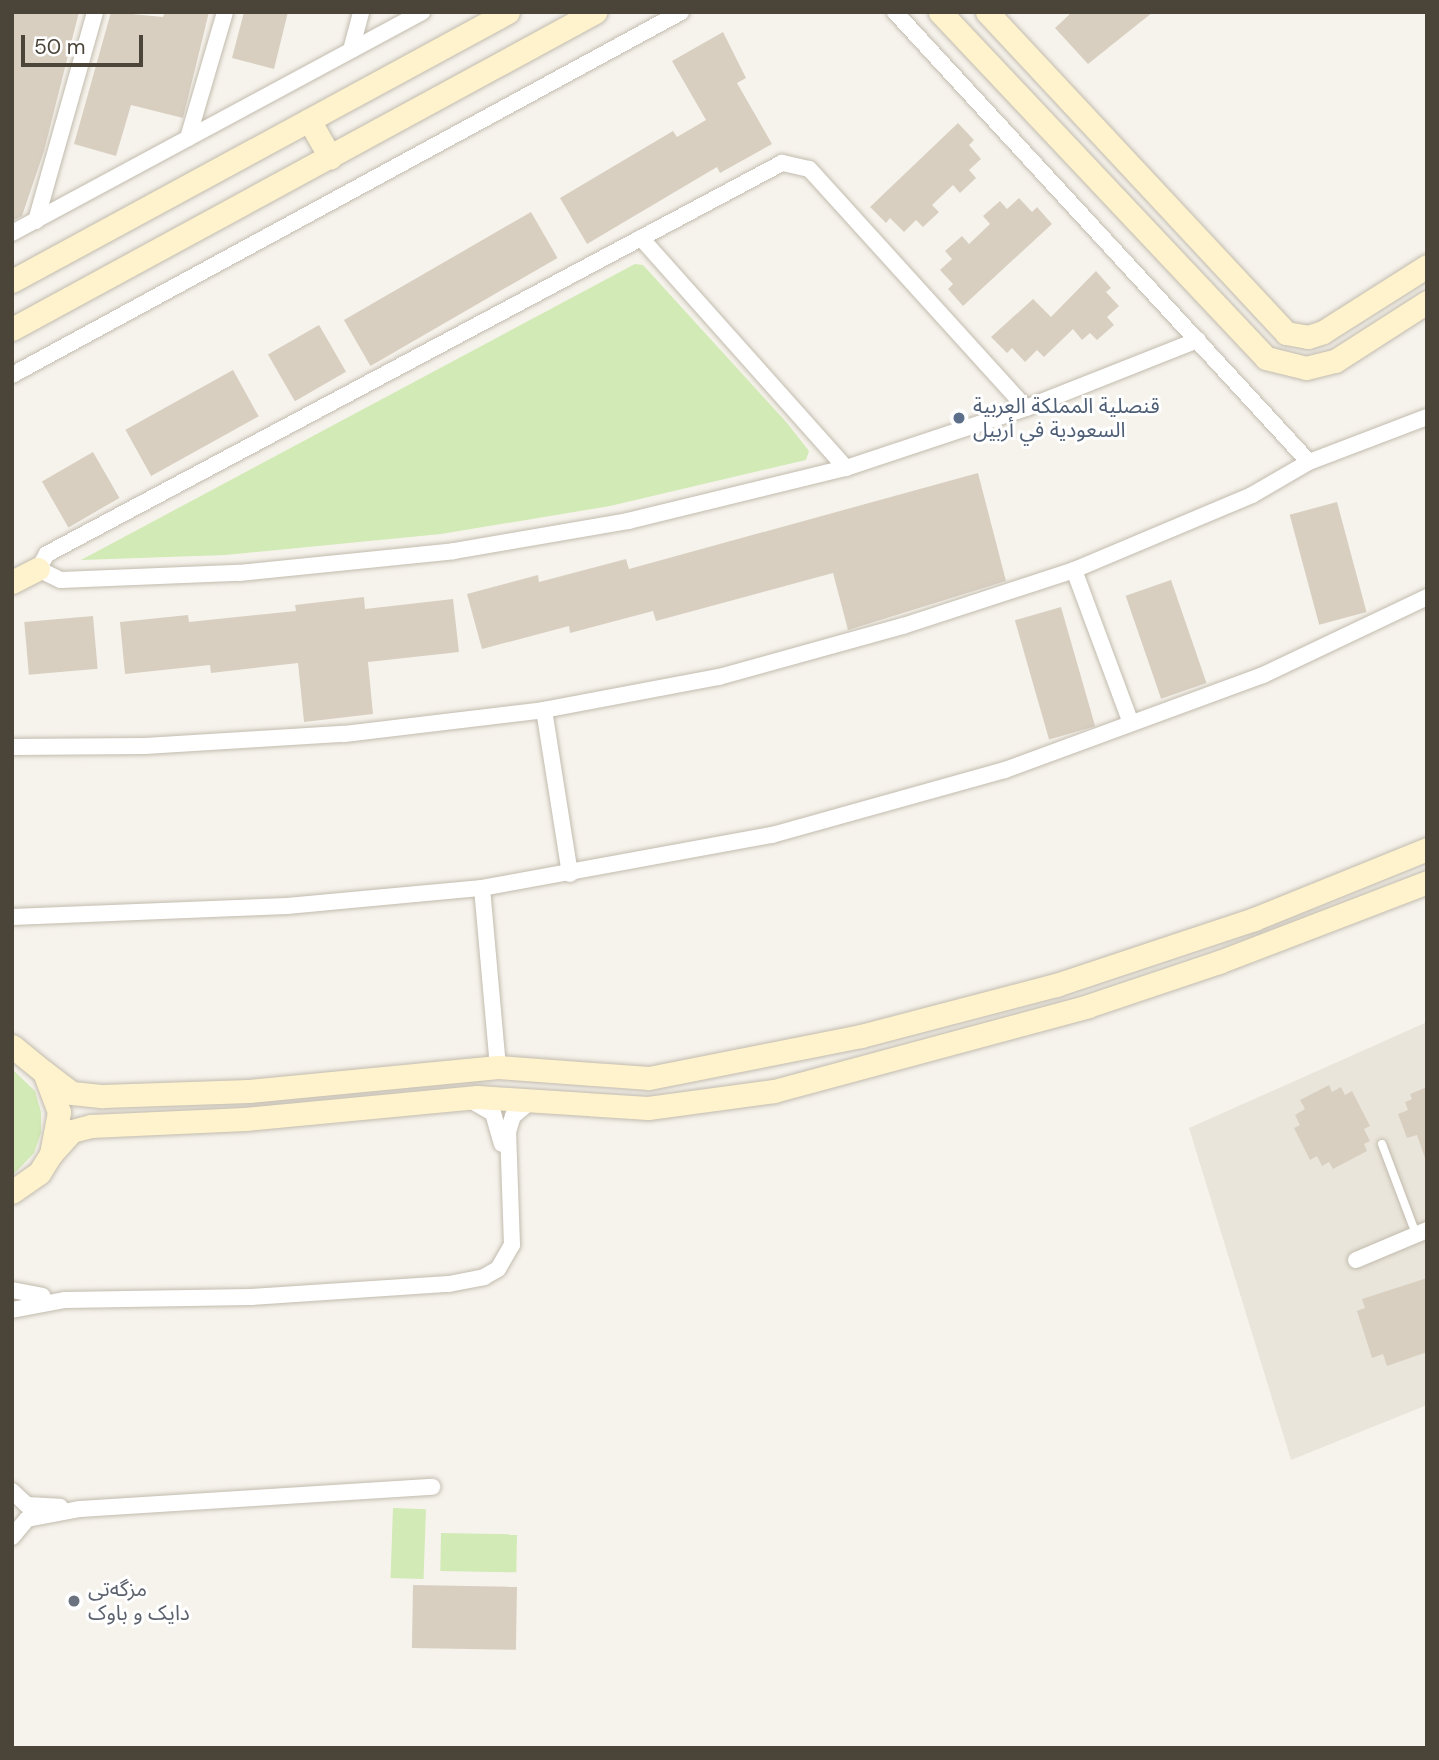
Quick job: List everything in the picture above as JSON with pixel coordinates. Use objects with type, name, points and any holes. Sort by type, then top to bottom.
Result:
[{"type":"street","points":[[36,220],[94,12]]},
{"type":"street","points":[[188,138],[225,12]]},
{"type":"street","points":[[351,50],[361,12]]},
{"type":"street","points":[[12,233],[422,12]]},
{"type":"street","points":[[12,281],[508,12]]},
{"type":"street","points":[[12,329],[595,12]]},
{"type":"street","points":[[12,375],[681,12]]},
{"type":"street","points":[[895,12],[1309,462]]},
{"type":"street","points":[[940,12],[1266,358],[1306,368],[1335,361],[1427,302]]},
{"type":"street","points":[[987,12],[1286,333],[1308,337],[1323,332],[1427,265]]},
{"type":"street","points":[[309,120],[330,157]]},
{"type":"street","points":[[12,582],[38,569],[47,554],[641,238],[767,167],[782,163],[809,169],[1026,408]]},
{"type":"street","points":[[641,238],[846,468]]},
{"type":"street","points":[[12,561],[61,580],[239,573],[454,551],[628,521],[846,468],[1026,408],[1198,340]]},
{"type":"street","points":[[12,747],[292,738],[544,710],[719,677],[806,655],[1074,570],[1252,495],[1309,462],[1427,417]]},
{"type":"street","points":[[1074,570],[1130,723]]},
{"type":"street","points":[[12,917],[287,905],[482,888],[772,835],[890,805],[1263,675],[1427,597]]},
{"type":"street","points":[[544,710],[570,874]]},
{"type":"street","points":[[12,1046],[72,1093],[103,1096],[249,1091],[498,1067],[621,1079],[649,1078],[822,1044],[957,1012],[1144,958],[1427,849]]},
{"type":"street","points":[[12,1206],[72,1131],[91,1126],[245,1119],[467,1099],[538,1098],[648,1108],[774,1091],[1101,1002],[1427,882]]},
{"type":"street","points":[[482,888],[498,1067]]},
{"type":"street","points":[[822,1044],[784,1062],[781,1070],[792,1077],[825,1076]]},
{"type":"street","points":[[691,1069],[751,1066],[761,1074],[756,1084],[700,1102]]},
{"type":"street","points":[[12,1192],[45,1164],[59,1112],[44,1072]]},
{"type":"street","points":[[12,1310],[65,1300],[251,1297],[469,1282],[498,1269],[508,1256],[512,1245],[510,1122],[523,1105],[538,1098]]},
{"type":"street","points":[[467,1099],[485,1106],[497,1119],[509,1181]]},
{"type":"street","points":[[1356,1260],[1421,1232]]},
{"type":"street","points":[[12,1290],[65,1300]]},
{"type":"street","points":[[12,1537],[27,1519],[80,1509],[432,1487]]},
{"type":"street","points":[[12,1491],[27,1504],[80,1509]]},
{"type":"lane","points":[[1382,1144],[1421,1232]]},
{"type":"shaded area","points":[[1427,1022],[1427,1405],[1291,1460],[1189,1128]]},
{"type":"green space","points":[[635,264],[643,265],[787,423],[809,451],[806,460],[610,506],[441,534],[225,555],[81,560]]},
{"type":"green space","points":[[12,1069],[35,1091],[41,1112],[41,1133],[34,1153],[12,1176]]},
{"type":"green space","points":[[393,1508],[426,1509],[424,1579],[391,1578]]},
{"type":"green space","points":[[441,1533],[517,1534],[516,1572],[440,1571]]},
{"type":"building","points":[[12,12],[79,12],[44,151],[22,216],[12,221]]},
{"type":"building","points":[[111,12],[163,17],[165,12],[209,12],[183,118],[131,105],[116,156],[74,144]]},
{"type":"building","points":[[244,12],[288,12],[274,69],[232,58]]},
{"type":"building","points":[[1072,12],[1153,12],[1088,64],[1055,28]]},
{"type":"building","points":[[723,32],[746,78],[737,83],[772,144],[720,173],[717,167],[587,244],[560,198],[673,131],[677,137],[706,120],[672,61]]},
{"type":"building","points":[[958,123],[974,140],[969,145],[981,159],[969,170],[976,178],[960,193],[953,185],[932,205],[939,212],[923,227],[916,220],[904,232],[890,218],[886,223],[870,207]]},
{"type":"building","points":[[1019,198],[1032,212],[1037,207],[1052,224],[963,306],[948,289],[953,284],[940,270],[952,259],[945,251],[962,236],[969,244],[990,224],[983,216],[1000,201],[1007,209]]},
{"type":"building","points":[[531,212],[558,258],[370,366],[344,320]]},
{"type":"building","points":[[1096,271],[1111,288],[1106,292],[1119,306],[1107,317],[1114,325],[1097,340],[1090,333],[1082,340],[1073,329],[1044,357],[1037,350],[1025,362],[1012,348],[1007,353],[991,337],[1033,299],[1051,317]]},
{"type":"building","points":[[319,325],[346,372],[295,401],[268,354]]},
{"type":"building","points":[[233,370],[259,416],[151,476],[125,430]]},
{"type":"building","points":[[93,452],[120,498],[68,527],[42,482]]},
{"type":"building","points":[[978,473],[1006,581],[848,630],[833,573],[656,621],[653,611],[570,633],[569,626],[482,649],[467,594],[538,575],[539,582],[626,559],[629,569]]},
{"type":"building","points":[[1337,502],[1367,612],[1319,625],[1290,515]]},
{"type":"building","points":[[1171,580],[1206,683],[1161,699],[1126,596]]},
{"type":"building","points":[[364,597],[365,609],[453,599],[459,652],[368,662],[373,714],[304,722],[298,663],[211,673],[210,665],[125,674],[120,622],[188,615],[189,622],[296,611],[295,605]]},
{"type":"building","points":[[1061,607],[1095,726],[1049,739],[1015,620]]},
{"type":"building","points":[[93,616],[98,669],[29,675],[24,622]]},
{"type":"building","points":[[1329,1085],[1332,1092],[1341,1087],[1345,1095],[1352,1091],[1370,1126],[1364,1129],[1370,1141],[1364,1144],[1367,1151],[1333,1169],[1329,1162],[1322,1166],[1317,1156],[1310,1160],[1294,1128],[1300,1125],[1295,1115],[1305,1109],[1300,1100]]},
{"type":"building","points":[[1427,1087],[1425,1158],[1417,1135],[1407,1138],[1398,1114],[1408,1110],[1405,1102],[1412,1099],[1410,1094]]},
{"type":"building","points":[[1427,1278],[1427,1352],[1387,1366],[1383,1354],[1372,1358],[1357,1311],[1365,1308],[1362,1299]]},
{"type":"building","points":[[413,1585],[517,1587],[516,1650],[412,1648]]},
{"type":"place","name":"قنصلية المملكة العربية السعودية في أربيل","points":[[959,418]]},
{"type":"place","name":"مزگەتی دایک و باوک","points":[[74,1601]]}]
